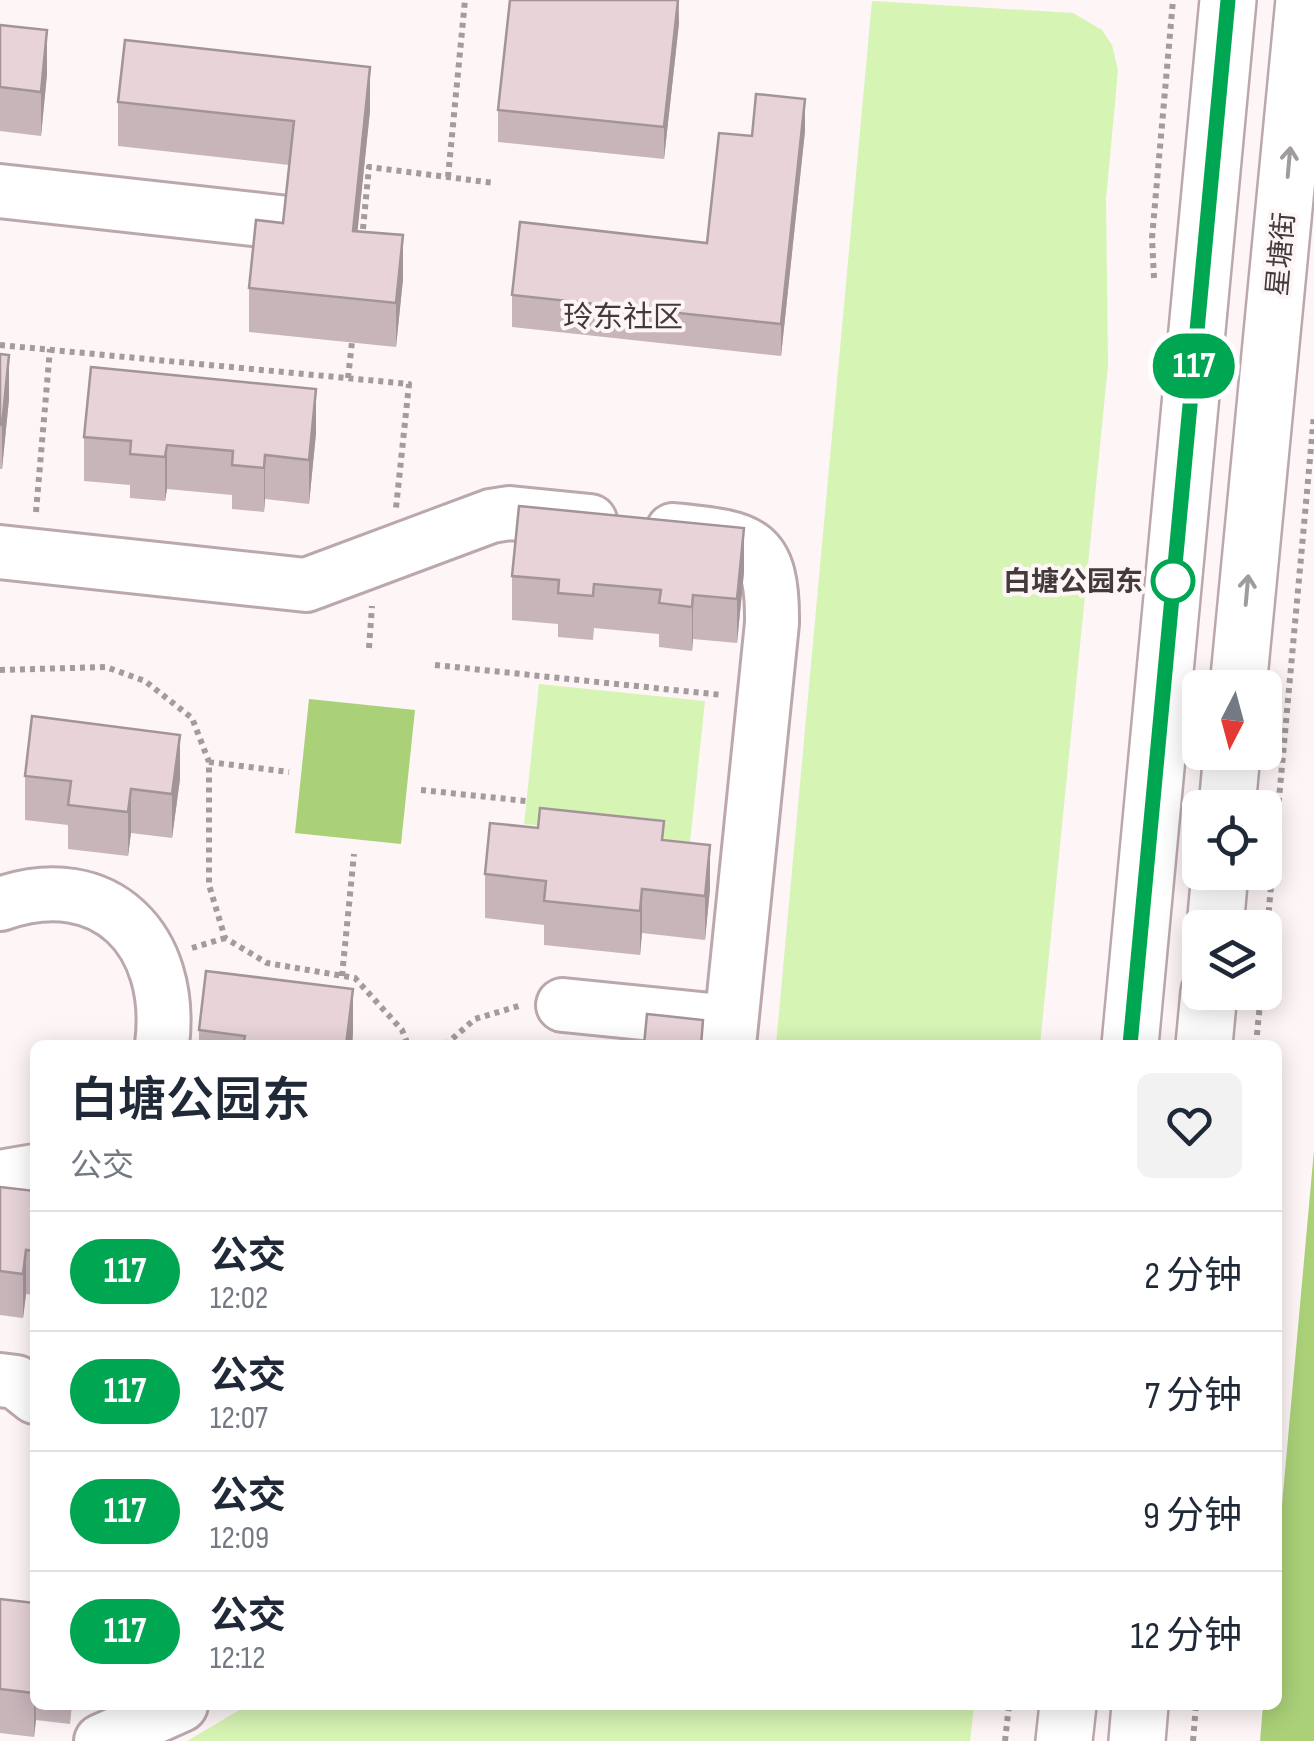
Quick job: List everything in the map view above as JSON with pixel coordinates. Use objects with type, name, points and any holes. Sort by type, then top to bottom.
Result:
[{"type":"main road","points":[[1130,1040],[1228,0]]},
{"type":"main road","name":"星塘街","points":[[1240,670],[1304,0]]},
{"type":"main road","points":[[1204,1040],[1207,1010]]},
{"type":"main road","points":[[1064,1741],[1067,1710]]},
{"type":"main road","points":[[1137,1741],[1140,1710]]},
{"type":"street","points":[[0,191],[288,224]]},
{"type":"street","points":[[16,554],[306,585],[472,522],[510,513],[725,536],[745,543],[762,556],[771,576],[772,623],[730,1034],[563,1005]]},
{"type":"street","points":[[0,904],[16,898],[92,899],[139,932],[165,992],[162,1040]]},
{"type":"street","points":[[0,1177],[30,1172]]},
{"type":"street","points":[[0,1380],[16,1382],[30,1393]]},
{"type":"street","points":[[101,1741],[170,1710]]},
{"type":"path","points":[[448,177],[464,0]]},
{"type":"path","points":[[360,256],[369,167],[494,183]]},
{"type":"path","points":[[348,378],[352,342]]},
{"type":"path","points":[[0,345],[409,384],[391,554]]},
{"type":"path","points":[[16,554],[50,349]]},
{"type":"path","points":[[1269,910],[1314,416]]},
{"type":"path","points":[[435,665],[706,697],[764,699]]},
{"type":"path","points":[[0,677],[4,670],[106,667],[144,681],[192,718],[208,762],[209,886],[224,938],[267,963],[355,978],[402,1030],[406,1040]]},
{"type":"path","points":[[208,762],[289,772]]},
{"type":"path","points":[[421,790],[526,800]]},
{"type":"path","points":[[342,976],[354,854]]},
{"type":"path","points":[[450,1040],[475,1019],[520,1006],[563,1005]]},
{"type":"path","points":[[1256,1040],[1259,1010]]},
{"type":"path","points":[[1006,1741],[1009,1710]]},
{"type":"path","points":[[1193,1741],[1196,1710]]},
{"type":"shaded area","points":[[872,1],[1073,13],[1102,30],[1112,45],[1118,70],[1106,199],[1108,365],[1040,1040],[776,1040]]},
{"type":"shaded area","points":[[539,684],[705,701],[690,842],[524,824]]},
{"type":"shaded area","points":[[309,699],[415,710],[401,844],[295,833]]},
{"type":"shaded area","points":[[1314,1150],[1314,1741],[1260,1741],[1263,1710],[1282,1710],[1282,1505]]},
{"type":"shaded area","points":[[240,1710],[973,1710],[970,1741],[187,1741]]},
{"type":"building","points":[[510,0],[678,0],[664,127],[498,110]]},
{"type":"building","points":[[0,25],[47,30],[41,92],[0,87]]},
{"type":"building","points":[[125,40],[370,67],[353,231],[403,235],[396,303],[249,288],[256,220],[283,223],[294,121],[118,102]]},
{"type":"building","points":[[756,94],[805,99],[781,324],[512,295],[520,222],[707,243],[719,133],[752,136]]},
{"type":"building","points":[[0,354],[9,355],[2,425],[0,425]]},
{"type":"building","points":[[91,367],[316,389],[309,460],[265,455],[264,468],[232,465],[233,451],[167,445],[165,457],[130,454],[131,441],[84,437]]},
{"type":"building","points":[[519,506],[744,528],[737,599],[693,595],[692,607],[659,603],[661,590],[594,584],[593,596],[558,593],[559,580],[512,576]]},
{"type":"building","points":[[32,716],[180,735],[172,794],[131,789],[128,812],[68,805],[71,781],[25,776]]},
{"type":"building","points":[[540,808],[664,821],[662,840],[710,845],[705,896],[642,889],[640,911],[544,901],[546,881],[485,874],[490,823],[538,828]]},
{"type":"building","points":[[206,971],[353,989],[347,1040],[244,1040],[245,1036],[199,1030]]},
{"type":"building","points":[[647,1014],[703,1020],[701,1040],[644,1040]]},
{"type":"building","points":[[0,1187],[30,1190],[30,1250],[26,1250],[23,1274],[0,1271]]},
{"type":"building","points":[[0,1599],[30,1602],[30,1693],[0,1689]]},
{"type":"bus line","name":"117","points":[[1130,1040],[1228,0]]},
{"type":"place","name":"白塘公园东","points":[[1173,581]]},
{"type":"district","name":"玲东社区","points":[[623,317]]}]
